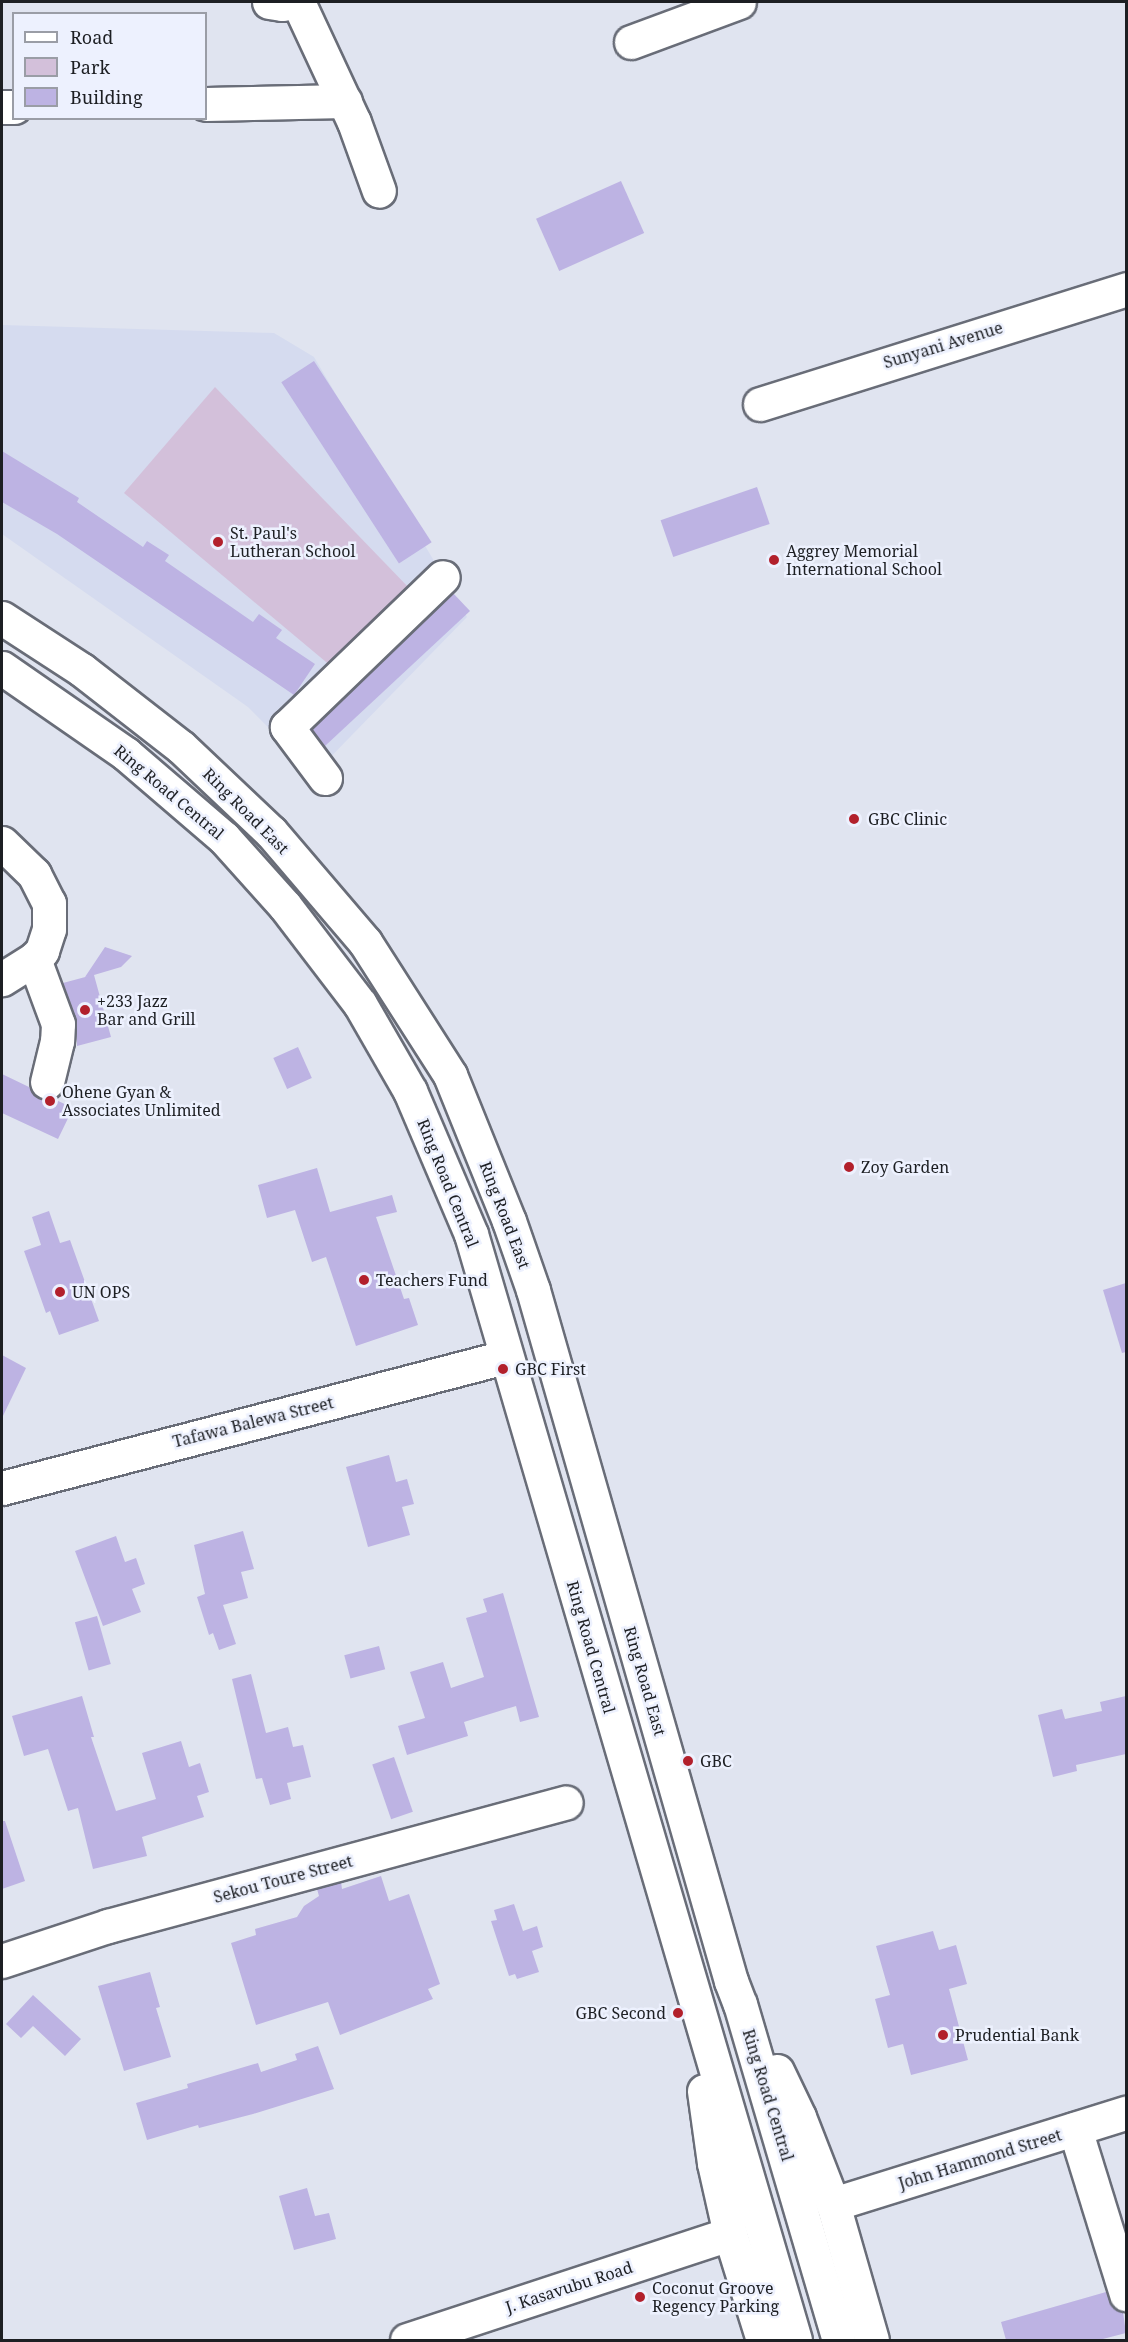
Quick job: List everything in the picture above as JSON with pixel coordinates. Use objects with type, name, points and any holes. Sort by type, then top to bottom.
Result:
[{"type":"main road","points":[[269,2],[282,4],[296,2],[345,101],[379,191]]},
{"type":"main road","points":[[631,42],[739,2]]},
{"type":"main road","points":[[207,104],[345,101]]},
{"type":"main road","name":"Sunyani Avenue","points":[[760,404],[1126,289]]},
{"type":"main road","points":[[325,778],[287,727],[443,577]]},
{"type":"main road","name":"Ring Road East","points":[[2,618],[82,670],[180,747],[271,832],[365,942],[450,1075],[505,1210],[533,1290],[731,1981]]},
{"type":"main road","name":"Ring Road Central","points":[[2,668],[126,754],[224,838],[285,906],[360,1005],[410,1091],[471,1234],[505,1357],[795,2340]]},
{"type":"main road","points":[[2,843],[34,874],[49,903],[50,928],[42,951],[34,959],[2,979]]},
{"type":"main road","points":[[34,959],[58,1024],[57,1041],[47,1082]]},
{"type":"main road","name":"Tafawa Balewa Street","points":[[2,1488],[505,1357]]},
{"type":"main road","points":[[562,1547],[603,1534]]},
{"type":"main road","name":"Sekou Toure Street","points":[[2,1961],[108,1926],[566,1802]]},
{"type":"main road","name":"Ring Road Central","points":[[731,1981],[800,2117],[833,2204],[872,2340]]},
{"type":"main road","name":"Ring Road Central","points":[[731,1981],[839,2340]]},
{"type":"main road","name":"Ring Road Central","points":[[690,1986],[714,2163],[730,2234],[763,2340]]},
{"type":"main road","name":"John Hammond Street","points":[[833,2204],[1126,2113]]},
{"type":"main road","points":[[1075,2129],[1126,2294]]},
{"type":"main road","name":"J. Kasavubu Road","points":[[407,2340],[730,2234]]},
{"type":"shaded area","name":"St. Paul's Lutheran School","points":[[2,325],[274,333],[314,357],[467,617],[314,774],[248,707],[2,534]]},
{"type":"green space","points":[[215,387],[411,590],[332,667],[124,493]]},
{"type":"building","points":[[621,181],[644,233],[559,271],[536,219]]},
{"type":"building","points":[[314,361],[432,542],[399,563],[281,382]]},
{"type":"building","points":[[2,451],[79,498],[77,502],[143,547],[147,541],[169,555],[165,561],[253,622],[259,614],[282,630],[276,638],[315,664],[294,695],[57,534],[2,502]]},
{"type":"building","points":[[757,487],[770,524],[673,557],[661,520]]},
{"type":"building","points":[[453,593],[470,611],[325,746],[312,729]]},
{"type":"building","name":"+233 Jazz Bar and Grill","points":[[105,947],[132,956],[121,967],[94,975],[111,1037],[77,1046],[76,1018],[63,983],[89,976],[85,977]]},
{"type":"building","points":[[298,1047],[312,1078],[287,1089],[273,1058]]},
{"type":"building","points":[[2,1074],[29,1087],[34,1095],[42,1100],[54,1099],[73,1108],[58,1139],[2,1113]]},
{"type":"building","points":[[317,1168],[330,1212],[392,1195],[397,1212],[376,1217],[404,1299],[409,1298],[418,1325],[356,1346],[326,1257],[312,1262],[295,1210],[267,1218],[258,1185]]},
{"type":"building","points":[[49,1211],[60,1243],[70,1240],[99,1321],[59,1335],[50,1311],[46,1313],[24,1251],[41,1245],[32,1217]]},
{"type":"building","points":[[1126,1283],[1126,1352],[1122,1353],[1103,1290]]},
{"type":"building","points":[[2,1355],[26,1368],[2,1418]]},
{"type":"building","points":[[389,1455],[396,1482],[407,1479],[414,1504],[402,1507],[410,1535],[368,1547],[346,1467]]},
{"type":"building","points":[[243,1531],[254,1569],[241,1572],[248,1598],[223,1605],[236,1644],[219,1650],[213,1633],[209,1635],[197,1597],[205,1594],[194,1545]]},
{"type":"building","points":[[116,1536],[125,1562],[136,1558],[145,1584],[132,1589],[141,1612],[103,1626],[75,1551]]},
{"type":"building","points":[[503,1593],[539,1717],[520,1722],[516,1706],[464,1722],[468,1736],[407,1755],[398,1726],[425,1718],[410,1672],[443,1662],[451,1688],[484,1677],[466,1618],[487,1612],[483,1599]]},
{"type":"building","points":[[97,1616],[111,1664],[89,1670],[75,1622]]},
{"type":"building","points":[[379,1646],[385,1669],[350,1678],[344,1655]]},
{"type":"building","points":[[251,1674],[266,1733],[288,1727],[293,1747],[303,1745],[311,1777],[287,1783],[291,1799],[270,1805],[262,1778],[256,1779],[232,1679]]},
{"type":"building","points":[[82,1696],[94,1737],[91,1737],[116,1811],[156,1799],[142,1753],[181,1741],[189,1767],[200,1763],[209,1792],[197,1796],[204,1817],[142,1837],[147,1856],[93,1869],[78,1808],[68,1811],[48,1749],[24,1756],[12,1716]]},
{"type":"building","points":[[1126,1696],[1126,1754],[1076,1765],[1077,1771],[1053,1777],[1038,1715],[1062,1709],[1065,1719],[1102,1711],[1100,1702]]},
{"type":"building","points":[[394,1757],[413,1812],[391,1819],[372,1764]]},
{"type":"building","points":[[2,1821],[5,1821],[25,1881],[2,1889]]},
{"type":"building","points":[[381,1876],[389,1901],[409,1894],[440,1984],[428,1989],[433,1999],[340,2035],[328,2002],[256,2025],[231,1943],[256,1935],[255,1929],[297,1917],[304,1906],[319,1896],[317,1889],[341,1882],[342,1889]]},
{"type":"building","points":[[514,1904],[523,1931],[537,1926],[543,1947],[532,1951],[539,1972],[517,1979],[515,1974],[509,1976],[491,1921],[497,1920],[494,1910]]},
{"type":"building","points":[[933,1931],[939,1950],[956,1945],[967,1984],[949,1989],[968,2060],[911,2075],[903,2044],[888,2048],[875,1999],[890,1995],[876,1946]]},
{"type":"building","points":[[150,1972],[160,2007],[156,2008],[171,2057],[124,2071],[98,1986]]},
{"type":"building","points":[[33,1995],[81,2039],[65,2056],[33,2026],[21,2038],[6,2024]]},
{"type":"building","points":[[318,2046],[334,2089],[253,2114],[199,2128],[198,2125],[147,2140],[136,2103],[188,2088],[187,2084],[258,2063],[261,2072],[297,2060],[295,2054]]},
{"type":"building","points":[[307,2188],[315,2216],[329,2213],[336,2239],[294,2250],[279,2196]]},
{"type":"building","points":[[1106,2292],[1113,2307],[1123,2312],[1126,2333],[1099,2340],[1006,2340],[1001,2322]]},
{"type":"place","name":"St. Paul's Lutheran School","points":[[218,542]]},
{"type":"place","name":"Aggrey Memorial International School","points":[[774,560]]},
{"type":"place","name":"GBC Clinic","points":[[854,819]]},
{"type":"place","name":"+233 Jazz Bar and Grill","points":[[85,1010]]},
{"type":"place","name":"Ohene Gyan & Associates Unlimited","points":[[50,1101]]},
{"type":"place","name":"Zoy Garden","points":[[849,1167]]},
{"type":"place","name":"Teachers Fund","points":[[364,1280]]},
{"type":"place","name":"UN OPS","points":[[60,1292]]},
{"type":"place","name":"GBC First","points":[[503,1369]]},
{"type":"place","name":"GBC","points":[[688,1761]]},
{"type":"place","name":"GBC Second","points":[[678,2013]]},
{"type":"place","name":"Prudential Bank","points":[[943,2035]]},
{"type":"place","name":"Coconut Groove Regency Parking","points":[[640,2297]]}]
